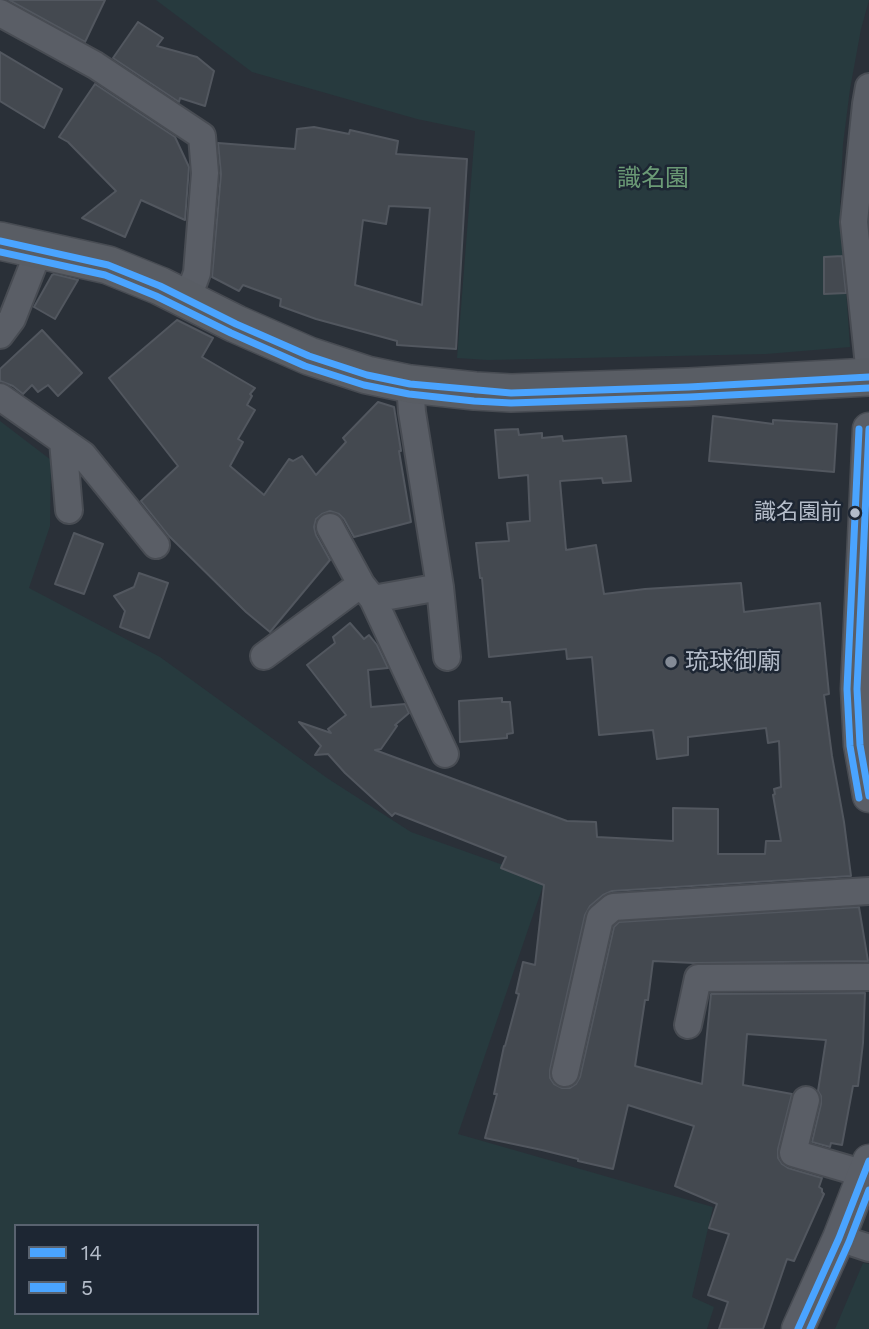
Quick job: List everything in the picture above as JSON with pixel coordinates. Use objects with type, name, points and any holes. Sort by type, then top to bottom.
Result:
[{"type":"main road","points":[[0,241],[108,265],[160,286],[309,356],[367,375],[410,384],[511,393],[869,377]]},
{"type":"street","points":[[0,13],[95,65],[202,136],[205,173],[197,274],[187,300]]},
{"type":"street","points":[[869,87],[854,222],[869,366]]},
{"type":"street","points":[[0,335],[12,319],[38,249]]},
{"type":"street","points":[[410,384],[412,412],[440,587],[447,657]]},
{"type":"street","points":[[0,397],[83,455],[156,545]]},
{"type":"street","points":[[869,429],[858,689],[860,745],[869,796]]},
{"type":"street","points":[[63,441],[69,510]]},
{"type":"street","points":[[330,527],[367,591],[445,754]]},
{"type":"street","points":[[264,656],[367,591],[440,587]]},
{"type":"street","points":[[565,1073],[600,918],[613,907],[869,891]]},
{"type":"street","points":[[688,1025],[698,978],[869,977]]},
{"type":"street","points":[[798,1329],[867,1168],[793,1153],[806,1100]]},
{"type":"street","points":[[839,1238],[869,1248]]},
{"type":"green space","name":"識名園","points":[[156,0],[869,0],[850,89],[843,144],[840,203],[850,347],[766,354],[488,360],[457,358],[475,131],[417,119],[252,72]]},
{"type":"green space","points":[[0,421],[51,460],[50,526],[29,588],[160,657],[327,778],[411,832],[545,880],[458,1134],[713,1207],[692,1297],[714,1307],[707,1329],[0,1329]]},
{"type":"green space","points":[[863,1263],[869,1264],[869,1329],[835,1329]]},
{"type":"building","points":[[9,0],[105,0],[85,42]]},
{"type":"building","points":[[138,22],[163,38],[157,46],[197,57],[214,71],[205,106],[180,98],[179,102],[113,58]]},
{"type":"building","points":[[0,52],[62,89],[44,128],[0,101]]},
{"type":"building","points":[[95,84],[175,137],[189,167],[185,220],[141,200],[125,237],[82,218],[116,191],[68,142],[59,137]]},
{"type":"building","points":[[314,127],[349,134],[350,130],[398,141],[396,154],[467,159],[456,349],[397,345],[397,341],[316,319],[280,306],[281,299],[243,285],[239,291],[212,277],[221,174],[218,143],[295,149],[297,129]],"holes":[[[389,206],[430,208],[422,305],[355,285],[363,220],[386,224]]]},
{"type":"building","points":[[842,256],[846,293],[824,294],[824,257]]},
{"type":"building","points":[[54,274],[78,280],[55,319],[34,307]]},
{"type":"building","points":[[177,320],[213,338],[202,357],[255,388],[247,405],[255,410],[238,439],[243,442],[230,466],[264,495],[289,459],[293,461],[302,456],[316,475],[346,442],[343,438],[378,402],[394,407],[411,522],[354,537],[339,514],[330,511],[322,514],[316,519],[314,527],[330,560],[270,632],[169,536],[141,501],[178,466],[109,378]]},
{"type":"building","points":[[42,330],[82,373],[58,396],[48,385],[38,392],[32,385],[23,394],[0,381],[0,369]]},
{"type":"building","points":[[713,416],[773,424],[773,420],[837,424],[834,472],[709,461]]},
{"type":"building","points":[[518,429],[519,435],[542,433],[542,438],[562,436],[563,441],[626,436],[631,481],[603,483],[602,478],[560,481],[566,550],[596,545],[604,594],[741,583],[744,612],[820,603],[829,694],[824,695],[851,876],[612,891],[603,895],[590,906],[585,915],[550,1070],[550,1078],[554,1084],[562,1088],[570,1088],[580,1077],[614,927],[619,922],[859,907],[868,961],[653,961],[635,1066],[702,1084],[711,994],[865,993],[858,1086],[853,1086],[842,1145],[831,1143],[830,1147],[812,1142],[821,1104],[818,1091],[826,1040],[747,1034],[743,1085],[792,1094],[778,1158],[788,1168],[822,1178],[819,1187],[824,1194],[794,1261],[787,1259],[763,1329],[719,1329],[728,1302],[708,1295],[729,1234],[709,1228],[717,1204],[675,1186],[694,1126],[628,1105],[613,1169],[485,1138],[497,1094],[494,1094],[504,1046],[519,994],[516,993],[523,962],[535,965],[544,885],[501,868],[506,857],[395,813],[392,816],[328,754],[315,755],[321,746],[299,722],[331,733],[328,729],[346,715],[307,665],[335,643],[333,637],[350,623],[364,639],[369,635],[388,668],[368,670],[371,707],[405,704],[409,713],[395,725],[397,726],[381,749],[375,750],[567,821],[596,822],[597,837],[673,841],[673,808],[718,809],[718,854],[765,854],[766,841],[781,841],[773,795],[774,789],[781,787],[779,741],[768,743],[766,728],[688,737],[688,755],[657,759],[653,730],[599,735],[592,657],[567,659],[566,649],[489,657],[476,543],[509,541],[507,523],[530,521],[528,475],[499,478],[495,430]]},
{"type":"building","points":[[74,533],[103,544],[84,594],[55,584]]},
{"type":"building","points":[[139,573],[168,583],[149,638],[120,627],[125,611],[114,596],[134,587]]},
{"type":"building","points":[[502,698],[502,702],[510,702],[513,733],[507,734],[507,738],[460,742],[459,701]]},
{"type":"transit line","name":"14","points":[[0,241],[108,265],[160,286],[309,356],[367,375],[410,384],[511,393],[869,377]]},
{"type":"transit line","name":"5","points":[[0,252],[105,275],[305,366],[364,385],[409,394],[511,403],[869,388]]},
{"type":"transit line","name":"5","points":[[859,429],[847,689],[850,746],[859,798]]},
{"type":"transit line","name":"14","points":[[869,429],[857,689],[860,745],[869,796]]},
{"type":"transit line","name":"14","points":[[798,1329],[839,1238],[869,1161]]},
{"type":"transit line","name":"5","points":[[810,1329],[869,1190]]},
{"type":"place","name":"識名園前","points":[[855,513]]},
{"type":"place","name":"琉球御廟","points":[[671,662]]}]
